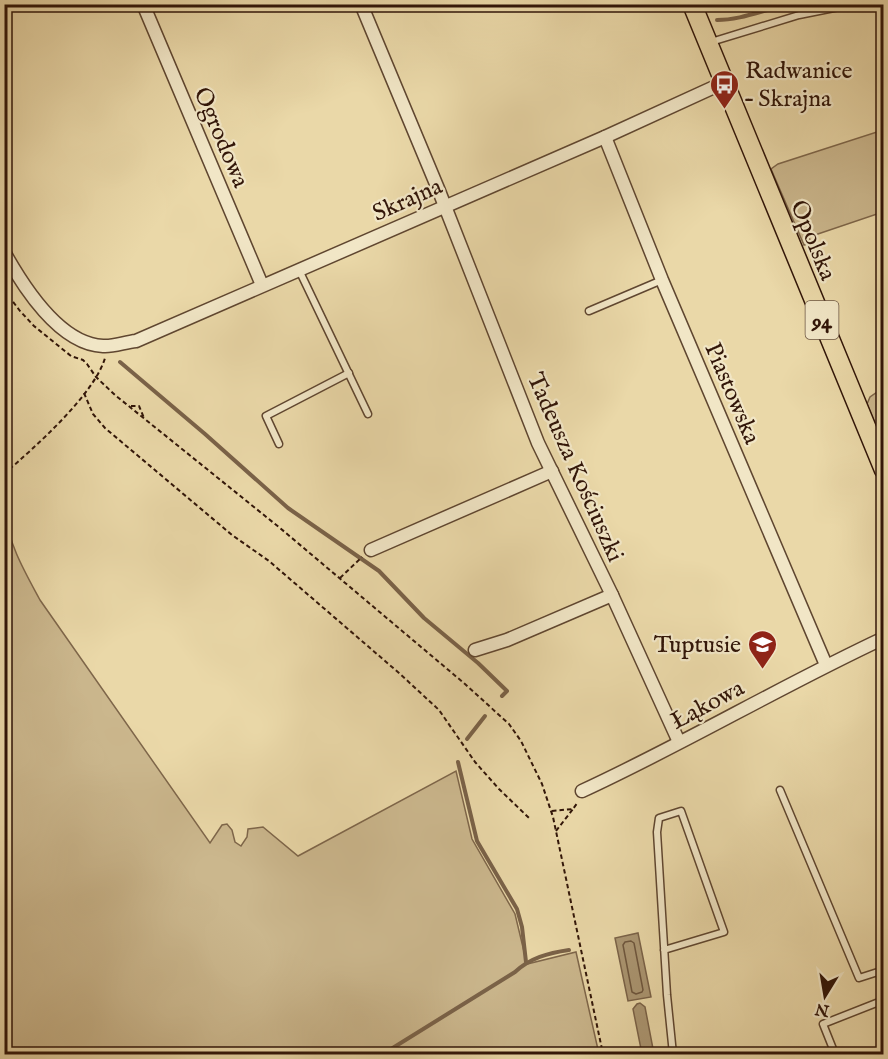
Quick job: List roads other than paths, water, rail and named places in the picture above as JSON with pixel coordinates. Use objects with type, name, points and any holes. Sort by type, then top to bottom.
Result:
[{"type":"main road","name":"94","points":[[692,4],[704,36]]},
{"type":"main road","name":"Opolska","points":[[704,36],[884,470]]},
{"type":"street","name":"Ogrodowa","points":[[143,4],[262,285]]},
{"type":"street","name":"Tadeusza Kościuszki","points":[[361,4],[538,443],[612,595],[679,742]]},
{"type":"street","name":"Skrajna","points":[[4,252],[33,298],[67,332],[87,343],[104,346],[136,341],[605,137],[723,83]]},
{"type":"street","name":"Piastowska","points":[[605,137],[662,280],[826,665]]},
{"type":"street","points":[[367,554],[552,471]]},
{"type":"street","points":[[475,650],[507,640],[612,595]]},
{"type":"street","name":"Łąkowa","points":[[582,791],[623,772],[826,665],[884,638]]},
{"type":"lane","points":[[704,36],[854,4]]},
{"type":"lane","points":[[299,269],[368,414]]},
{"type":"lane","points":[[590,311],[662,280]]},
{"type":"lane","points":[[279,444],[266,416],[349,373]]},
{"type":"lane","points":[[780,790],[859,978],[884,970]]},
{"type":"lane","points":[[664,950],[724,932],[681,811],[659,818],[657,832],[664,950],[674,1054]]},
{"type":"lane","points":[[835,1054],[823,1024],[884,1000]]},
{"type":"water","points":[[638,933],[651,997],[628,1001],[615,938]]},
{"type":"water","points":[[640,1003],[645,1007],[654,1054],[642,1054],[633,1009]]},
{"type":"waterway","points":[[717,20],[736,18],[793,4]]},
{"type":"waterway","points":[[120,362],[288,508],[379,571],[424,618],[478,663],[507,691],[502,696]]},
{"type":"waterway","points":[[467,739],[485,716]]},
{"type":"waterway","points":[[458,762],[477,841],[517,909],[522,927],[526,962]]},
{"type":"waterway","points":[[383,1054],[527,963],[569,950]]},
{"type":"place","name":"Radwanice – Skrajna","points":[[724,110]]},
{"type":"place","name":"Tuptusie","points":[[762,670]]}]
